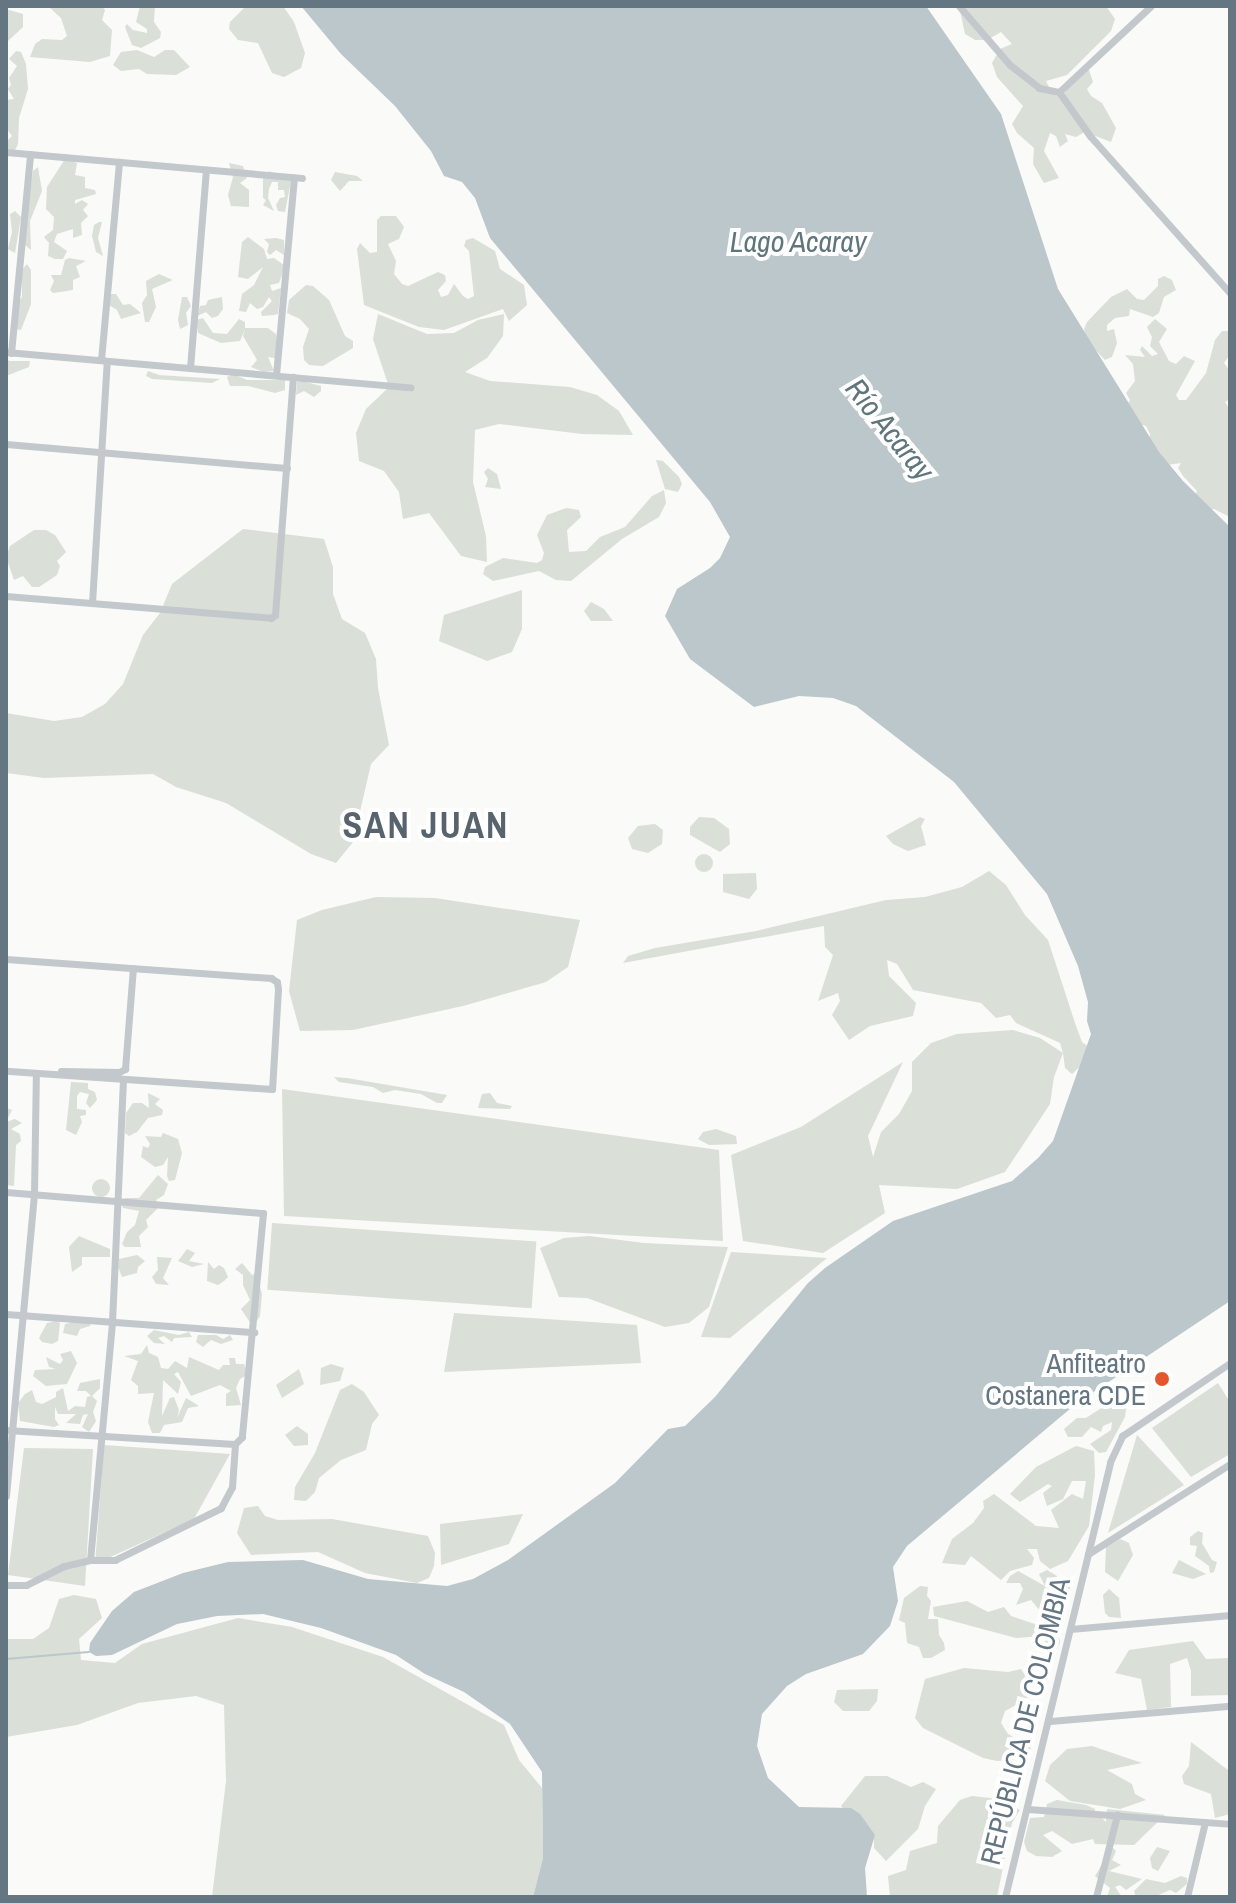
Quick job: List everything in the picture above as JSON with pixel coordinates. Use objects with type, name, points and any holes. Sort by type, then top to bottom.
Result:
[{"type":"street","points":[[959,6],[1010,65],[1039,88],[1059,92],[1090,136],[1230,293]]},
{"type":"street","points":[[1059,92],[1151,6]]},
{"type":"street","points":[[6,152],[298,178],[276,375]]},
{"type":"street","points":[[30,154],[8,352],[410,387]]},
{"type":"street","points":[[92,603],[102,452],[104,361],[119,162]]},
{"type":"street","points":[[190,368],[206,170]]},
{"type":"street","points":[[6,596],[271,618],[275,615],[293,377]]},
{"type":"street","points":[[6,444],[287,468]]},
{"type":"street","points":[[6,959],[271,978],[277,982],[272,1089],[6,1071]]},
{"type":"street","points":[[57,1075],[63,1071],[119,1072],[125,1069],[133,968]]},
{"type":"street","points":[[6,1496],[8,1430],[34,1194],[36,1073]]},
{"type":"street","points":[[90,1560],[112,1322],[123,1081]]},
{"type":"street","points":[[6,1192],[263,1213],[242,1437],[235,1444],[232,1487],[221,1508],[115,1560],[90,1560],[64,1566],[26,1585],[6,1585]]},
{"type":"street","points":[[6,1314],[254,1332]]},
{"type":"street","name":"REPÚBLICA DE COLOMBIA","points":[[1005,1897],[1050,1721],[1110,1462],[1122,1436],[1230,1363]]},
{"type":"street","points":[[8,1430],[235,1444]]},
{"type":"street","points":[[1088,1554],[1230,1464]]},
{"type":"street","points":[[1070,1629],[1230,1615]]},
{"type":"street","points":[[1050,1721],[1230,1706]]},
{"type":"street","points":[[1028,1809],[1230,1824]]},
{"type":"street","points":[[1096,1897],[1117,1815]]},
{"type":"street","points":[[1187,1897],[1205,1822]]},
{"type":"shaded area","points":[[48,6],[102,6],[105,10],[102,20],[112,30],[110,56],[90,62],[30,57],[35,44],[42,39],[62,40],[67,36],[61,18]]},
{"type":"shaded area","points":[[140,6],[155,6],[154,22],[161,32],[160,38],[141,48],[132,45],[125,27],[127,24],[133,30],[147,33],[147,29],[136,22]]},
{"type":"shaded area","points":[[283,6],[294,22],[305,53],[301,68],[284,77],[272,73],[258,43],[238,40],[229,29],[230,22],[244,8]]},
{"type":"shaded area","points":[[959,6],[1106,6],[1115,19],[1111,31],[1067,75],[1046,81],[1052,93],[1061,98],[1081,70],[1089,70],[1093,82],[1087,89],[1102,103],[1116,128],[1111,142],[1085,132],[1076,137],[1065,134],[1068,141],[1060,147],[1056,136],[1050,133],[1044,151],[1059,178],[1044,183],[1033,164],[1034,148],[1012,124],[1023,106],[997,77],[992,63],[1000,49],[1012,44],[1001,32],[987,40],[975,40],[965,34]]},
{"type":"shaded area","points":[[6,9],[23,14],[23,27],[8,41]]},
{"type":"shaded area","points":[[137,50],[154,57],[165,50],[174,50],[190,67],[176,75],[147,74],[139,69],[121,71],[113,65],[121,52]]},
{"type":"shaded area","points":[[16,51],[21,52],[26,64],[28,89],[19,118],[18,144],[12,156],[6,156],[6,142],[12,136],[7,129],[6,100],[14,99],[8,89],[11,85],[9,78],[17,66],[9,59]]},
{"type":"shaded area","points":[[65,159],[77,163],[75,175],[85,177],[85,188],[95,190],[96,194],[75,200],[75,204],[82,200],[88,204],[83,210],[88,216],[81,223],[82,235],[73,238],[73,229],[57,234],[54,242],[67,251],[63,259],[55,259],[48,256],[49,243],[44,237],[53,230],[54,217],[46,209],[47,187]]},
{"type":"shaded area","points":[[229,163],[243,166],[247,178],[240,183],[249,190],[249,207],[231,206],[228,195],[233,177]]},
{"type":"shaded area","points":[[38,167],[42,191],[30,221],[31,250],[23,243],[33,171]]},
{"type":"shaded area","points":[[269,171],[291,181],[285,212],[278,211],[276,205],[280,198],[285,197],[284,190],[278,190],[278,182],[272,182],[269,189],[268,198],[274,211],[263,205],[266,200],[263,198],[263,179]]},
{"type":"shaded area","points":[[335,172],[357,176],[363,181],[349,181],[340,191],[331,180]]},
{"type":"shaded area","points":[[15,211],[21,217],[15,253],[8,249],[12,232],[10,214]]},
{"type":"shaded area","points":[[381,216],[396,216],[404,227],[399,239],[388,244],[396,261],[394,274],[402,284],[408,286],[438,272],[445,275],[446,281],[438,290],[441,297],[448,295],[454,284],[468,299],[474,296],[469,251],[464,246],[466,240],[473,238],[495,251],[500,269],[524,285],[527,305],[509,321],[503,309],[444,330],[419,327],[364,305],[357,249],[360,243],[370,253],[377,252],[377,220]]},
{"type":"shaded area","points":[[102,222],[98,238],[103,256],[96,252],[92,236],[94,225]]},
{"type":"shaded area","points":[[248,237],[264,249],[267,259],[274,258],[285,266],[279,283],[270,285],[272,291],[281,288],[278,314],[262,316],[261,312],[272,301],[269,297],[263,307],[257,309],[250,303],[246,312],[239,311],[242,294],[254,285],[263,267],[248,279],[238,277],[242,242]]},
{"type":"shaded area","points":[[264,239],[284,240],[284,255],[276,250],[270,255],[267,252],[269,244]]},
{"type":"shaded area","points":[[65,260],[86,261],[76,266],[80,277],[73,280],[73,290],[53,293],[50,290],[54,281],[51,275],[61,275]]},
{"type":"shaded area","points":[[27,264],[31,270],[31,304],[21,330],[15,329],[15,308],[22,297],[22,270]]},
{"type":"shaded area","points":[[159,274],[173,280],[152,289],[156,307],[149,322],[145,322],[142,303],[147,295],[146,281]]},
{"type":"shaded area","points":[[1164,276],[1172,280],[1176,290],[1164,297],[1159,313],[1153,317],[1130,309],[1129,316],[1115,318],[1107,325],[1107,331],[1114,329],[1117,343],[1112,357],[1105,360],[1086,340],[1084,329],[1087,322],[1111,297],[1127,289],[1137,299],[1144,300],[1158,286],[1158,279]]},
{"type":"shaded area","points":[[306,285],[313,286],[329,300],[345,336],[353,341],[353,348],[323,366],[309,365],[304,360],[303,347],[309,329],[300,319],[287,313],[289,300]]},
{"type":"shaded area","points":[[110,294],[116,294],[123,305],[130,304],[141,313],[121,319],[117,310],[107,304]]},
{"type":"shaded area","points":[[182,297],[187,297],[191,306],[186,313],[188,325],[180,329],[178,320]]},
{"type":"shaded area","points":[[222,297],[223,309],[218,316],[212,318],[206,312],[197,316],[200,306],[206,305],[208,300]]},
{"type":"shaded area","points":[[378,314],[427,334],[454,333],[478,320],[504,314],[503,336],[487,358],[465,372],[490,381],[570,387],[597,395],[619,411],[633,435],[582,434],[499,424],[475,430],[473,482],[486,536],[487,562],[461,556],[429,513],[403,519],[399,492],[384,471],[359,461],[356,433],[366,409],[389,387],[373,339]]},
{"type":"shaded area","points":[[203,318],[213,333],[227,334],[239,319],[245,322],[245,328],[268,328],[276,334],[281,359],[268,357],[274,371],[263,372],[251,367],[257,360],[243,336],[245,329],[240,341],[221,343],[198,333],[196,320]]},
{"type":"shaded area","points":[[1155,319],[1167,329],[1159,342],[1169,361],[1176,364],[1184,356],[1195,361],[1176,395],[1179,400],[1186,400],[1206,373],[1215,340],[1222,331],[1230,331],[1230,354],[1224,363],[1230,371],[1230,399],[1225,402],[1230,410],[1230,517],[1214,509],[1207,510],[1194,496],[1197,491],[1178,468],[1181,463],[1167,465],[1149,450],[1150,434],[1146,426],[1137,423],[1125,409],[1130,400],[1126,393],[1135,381],[1133,364],[1125,355],[1145,357],[1140,350],[1142,346],[1152,356],[1158,354],[1150,346],[1152,337],[1147,327]]},
{"type":"shaded area","points":[[6,357],[9,361],[30,361],[29,367],[6,376]]},
{"type":"shaded area","points":[[148,371],[159,375],[220,379],[212,383],[152,379],[146,376]]},
{"type":"shaded area","points":[[233,374],[247,380],[285,380],[285,390],[275,393],[248,386],[230,386],[227,377]]},
{"type":"shaded area","points":[[297,382],[321,386],[321,391],[314,397],[304,391],[296,395]]},
{"type":"shaded area","points":[[656,460],[663,461],[679,477],[682,484],[678,492],[665,489]]},
{"type":"shaded area","points":[[488,468],[497,474],[501,489],[485,487],[488,479],[484,472]]},
{"type":"shaded area","points":[[664,490],[666,503],[659,517],[622,539],[571,581],[556,580],[539,571],[493,581],[483,574],[485,567],[503,558],[537,563],[542,560],[544,553],[537,535],[547,515],[566,508],[579,510],[581,517],[567,530],[569,552],[586,551],[600,537],[625,527],[652,496]]},
{"type":"shaded area","points":[[243,529],[324,539],[333,567],[333,594],[342,619],[365,633],[376,659],[389,745],[371,764],[353,842],[336,863],[311,854],[226,803],[176,787],[153,774],[44,778],[6,773],[6,713],[54,721],[82,717],[105,704],[123,684],[143,635],[160,613],[172,584]]},
{"type":"shaded area","points":[[34,530],[46,530],[55,535],[66,552],[57,561],[60,566],[57,575],[39,587],[32,587],[23,576],[14,580],[6,557],[10,546]]},
{"type":"shaded area","points":[[522,590],[522,629],[512,652],[487,661],[439,641],[444,615]]},
{"type":"shaded area","points":[[591,602],[604,609],[613,621],[591,621],[584,611]]},
{"type":"shaded area","points":[[699,817],[714,818],[729,829],[730,844],[720,852],[690,835],[690,827]]},
{"type":"shaded area","points":[[920,817],[925,819],[921,826],[926,845],[908,851],[893,844],[886,836]]},
{"type":"shaded area","points":[[655,824],[663,830],[662,844],[648,853],[632,849],[628,838],[638,826]]},
{"type":"shaded area","points":[[704,854],[713,863],[704,872],[695,863]]},
{"type":"shaded area","points":[[989,871],[1006,885],[1025,915],[1048,940],[1082,1042],[1090,1048],[1087,1060],[1072,1074],[1065,1068],[1060,1043],[1016,1023],[1010,1015],[996,1018],[981,1003],[913,990],[897,964],[887,960],[889,976],[916,1003],[913,1016],[870,1026],[849,1040],[832,1015],[840,1001],[838,993],[818,1001],[833,955],[825,947],[824,926],[623,963],[628,956],[655,948],[756,931],[886,900],[925,897],[962,887]]},
{"type":"shaded area","points":[[756,873],[757,889],[749,899],[723,892],[723,874]]},
{"type":"shaded area","points":[[376,897],[435,898],[580,920],[568,967],[546,982],[463,1006],[353,1030],[300,1031],[289,991],[297,920],[322,910]]},
{"type":"shaded area","points":[[1013,1030],[1040,1038],[1063,1053],[1054,1077],[1050,1104],[1005,1172],[957,1189],[879,1185],[885,1213],[823,1253],[743,1241],[731,1155],[801,1127],[903,1062],[868,1136],[873,1157],[881,1132],[899,1114],[912,1091],[912,1062],[931,1043],[957,1034]]},
{"type":"shaded area","points":[[334,1077],[447,1095],[442,1103],[437,1103],[421,1094],[395,1090],[383,1093],[373,1087],[339,1082]]},
{"type":"shaded area","points":[[71,1082],[88,1083],[88,1089],[95,1092],[97,1100],[90,1108],[86,1103],[89,1094],[80,1092],[77,1096],[77,1109],[86,1110],[86,1115],[80,1116],[82,1122],[76,1135],[66,1130]]},
{"type":"shaded area","points":[[282,1089],[719,1150],[723,1241],[284,1216]]},
{"type":"shaded area","points":[[148,1093],[160,1099],[155,1104],[163,1110],[162,1115],[148,1118],[137,1132],[129,1136],[125,1133],[126,1113],[133,1103],[142,1103],[149,1108]]},
{"type":"shaded area","points":[[490,1093],[497,1103],[512,1106],[510,1109],[478,1108],[482,1094]]},
{"type":"shaded area","points":[[6,1108],[12,1110],[6,1122]]},
{"type":"shaded area","points":[[15,1119],[22,1123],[11,1129],[20,1134],[21,1141],[16,1145],[14,1186],[6,1185],[6,1122]]},
{"type":"shaded area","points":[[716,1129],[736,1136],[737,1144],[709,1145],[698,1139],[703,1132]]},
{"type":"shaded area","points":[[163,1133],[178,1139],[182,1153],[175,1180],[169,1181],[167,1176],[168,1157],[163,1165],[155,1167],[141,1157],[143,1146],[148,1148],[150,1144],[145,1136],[161,1137]]},
{"type":"shaded area","points":[[158,1175],[168,1184],[164,1195],[156,1200],[160,1206],[146,1220],[148,1227],[139,1236],[141,1247],[125,1247],[122,1244],[127,1232],[135,1225],[139,1211],[123,1208],[121,1203],[126,1198],[139,1198]]},
{"type":"shaded area","points":[[97,1179],[105,1179],[110,1188],[108,1195],[97,1197],[92,1192],[92,1184]]},
{"type":"shaded area","points":[[272,1223],[536,1241],[532,1308],[267,1290]]},
{"type":"shaded area","points":[[79,1236],[110,1249],[110,1257],[82,1257],[82,1265],[72,1272],[69,1247]]},
{"type":"shaded area","points":[[589,1236],[644,1243],[728,1247],[709,1307],[689,1323],[665,1327],[587,1298],[559,1297],[540,1248],[564,1238]]},
{"type":"shaded area","points":[[187,1249],[195,1253],[189,1261],[204,1264],[192,1267],[178,1261]]},
{"type":"shaded area","points":[[731,1252],[827,1258],[730,1338],[701,1337]]},
{"type":"shaded area","points":[[137,1255],[145,1261],[138,1267],[137,1273],[122,1277],[119,1259]]},
{"type":"shaded area","points":[[157,1257],[172,1258],[163,1278],[169,1285],[156,1284],[152,1277],[158,1270]]},
{"type":"shaded area","points":[[208,1262],[214,1269],[219,1265],[224,1268],[228,1277],[218,1285],[207,1281]]},
{"type":"shaded area","points":[[242,1263],[252,1275],[256,1273],[262,1294],[260,1316],[253,1327],[241,1309],[250,1300],[243,1285],[243,1275],[235,1269]]},
{"type":"shaded area","points":[[454,1313],[637,1325],[641,1363],[444,1372]]},
{"type":"shaded area","points":[[47,1323],[60,1323],[58,1341],[52,1344],[42,1342],[39,1338]]},
{"type":"shaded area","points":[[91,1323],[90,1326],[80,1329],[77,1336],[63,1333],[65,1324]]},
{"type":"shaded area","points":[[154,1330],[179,1335],[189,1332],[192,1337],[174,1338],[172,1342],[164,1336],[158,1338],[165,1344],[154,1343],[147,1336]]},
{"type":"shaded area","points":[[198,1335],[216,1335],[223,1339],[230,1335],[233,1340],[221,1344],[211,1340],[203,1347],[196,1342]]},
{"type":"shaded area","points":[[147,1345],[149,1353],[158,1357],[161,1368],[168,1369],[175,1361],[187,1368],[189,1357],[219,1370],[223,1365],[230,1365],[229,1358],[235,1358],[236,1364],[244,1364],[247,1375],[240,1379],[236,1388],[241,1405],[226,1406],[226,1394],[231,1391],[220,1385],[191,1396],[178,1372],[174,1374],[181,1382],[178,1394],[163,1380],[162,1416],[170,1398],[174,1397],[179,1410],[177,1418],[186,1398],[199,1406],[188,1408],[182,1422],[164,1425],[160,1433],[152,1433],[148,1422],[154,1393],[138,1394],[138,1386],[131,1380],[138,1361],[124,1356],[141,1354]]},
{"type":"shaded area","points":[[71,1351],[77,1363],[67,1384],[46,1386],[33,1376],[35,1370],[56,1369],[49,1367],[46,1357],[60,1364],[63,1360],[60,1354]]},
{"type":"shaded area","points":[[331,1364],[344,1368],[340,1381],[320,1385],[321,1368]]},
{"type":"shaded area","points":[[299,1369],[304,1384],[282,1398],[276,1385]]},
{"type":"shaded area","points":[[100,1379],[100,1388],[92,1396],[97,1401],[93,1412],[96,1421],[89,1432],[82,1427],[88,1414],[83,1415],[80,1424],[66,1423],[76,1414],[58,1414],[55,1407],[55,1419],[59,1425],[54,1427],[20,1421],[18,1403],[32,1390],[36,1402],[42,1404],[56,1397],[56,1392],[63,1388],[68,1411],[75,1406],[85,1407],[87,1397],[91,1396],[86,1391],[77,1391],[80,1383]]},
{"type":"shaded area","points":[[1218,1383],[1230,1402],[1230,1454],[1191,1477],[1152,1428]]},
{"type":"shaded area","points":[[352,1384],[364,1392],[379,1415],[372,1424],[366,1450],[341,1460],[319,1478],[315,1492],[306,1501],[294,1500],[295,1487],[315,1453],[340,1390]]},
{"type":"shaded area","points":[[1127,1401],[1125,1417],[1106,1452],[1099,1453],[1090,1444],[1111,1430],[1112,1422],[1103,1426],[1101,1432],[1091,1427],[1082,1437],[1068,1437],[1064,1429],[1077,1418],[1086,1418],[1106,1405]]},
{"type":"shaded area","points":[[297,1426],[308,1434],[308,1445],[294,1446],[285,1435]]},
{"type":"shaded area","points":[[1137,1435],[1184,1485],[1108,1533]]},
{"type":"shaded area","points":[[104,1445],[230,1454],[194,1519],[95,1564]]},
{"type":"shaded area","points":[[1076,1446],[1094,1451],[1095,1475],[1089,1526],[1068,1561],[1050,1569],[1040,1561],[1037,1549],[1027,1549],[1034,1558],[1032,1565],[1010,1571],[1001,1580],[971,1556],[965,1565],[942,1563],[952,1539],[973,1523],[984,1508],[983,1501],[994,1494],[1036,1526],[1059,1528],[1051,1510],[1072,1494],[1083,1499],[1086,1481],[1072,1481],[1063,1499],[1047,1506],[1043,1493],[1052,1486],[1048,1484],[1020,1502],[1010,1494],[1036,1467]]},
{"type":"shaded area","points":[[24,1448],[93,1449],[85,1586],[8,1575]]},
{"type":"shaded area","points":[[258,1506],[265,1516],[278,1520],[332,1519],[428,1536],[435,1553],[434,1566],[429,1578],[417,1583],[365,1573],[318,1552],[251,1555],[237,1533],[244,1508]]},
{"type":"shaded area","points":[[523,1514],[509,1544],[441,1565],[440,1524]]},
{"type":"shaded area","points":[[1198,1531],[1203,1533],[1202,1543],[1212,1560],[1217,1562],[1214,1572],[1210,1573],[1209,1566],[1195,1556],[1197,1546],[1190,1545],[1190,1537]]},
{"type":"shaded area","points":[[1120,1539],[1129,1543],[1133,1555],[1118,1581],[1105,1572],[1106,1547]]},
{"type":"shaded area","points":[[1179,1560],[1206,1574],[1193,1579],[1172,1573]]},
{"type":"shaded area","points":[[1047,1570],[1057,1576],[1054,1583],[1058,1587],[1063,1580],[1072,1580],[1066,1603],[1054,1596],[1052,1609],[1041,1612],[1031,1600],[1016,1605],[1023,1589],[1020,1583],[1006,1583],[1010,1576],[1018,1571],[1045,1586],[1039,1574]]},
{"type":"shaded area","points":[[920,1586],[928,1587],[927,1596],[931,1601],[928,1619],[938,1619],[939,1635],[944,1643],[945,1650],[931,1658],[923,1658],[919,1647],[907,1643],[905,1623],[899,1620],[904,1598]]},
{"type":"shaded area","points":[[1109,1589],[1119,1598],[1121,1618],[1109,1617],[1105,1613],[1103,1595]]},
{"type":"shaded area","points":[[74,1595],[96,1599],[102,1618],[79,1639],[81,1660],[115,1663],[142,1644],[238,1618],[292,1627],[383,1657],[504,1725],[519,1760],[542,1788],[543,1858],[533,1897],[212,1897],[226,1781],[224,1705],[196,1696],[138,1703],[77,1725],[6,1737],[6,1639],[33,1639],[49,1628],[59,1599]]},
{"type":"shaded area","points":[[967,1601],[988,1612],[1004,1607],[1011,1616],[1044,1627],[1058,1628],[1060,1643],[1056,1651],[1049,1657],[1044,1636],[1016,1638],[934,1616],[933,1607]]},
{"type":"shaded area","points":[[1193,1641],[1206,1659],[1230,1658],[1230,1695],[1191,1696],[1191,1671],[1187,1658],[1170,1664],[1171,1707],[1147,1710],[1141,1679],[1115,1673],[1129,1650]]},
{"type":"shaded area","points":[[964,1668],[1008,1672],[1021,1669],[1031,1685],[1027,1699],[1005,1711],[1001,1723],[1008,1734],[1031,1748],[1024,1759],[997,1761],[983,1758],[923,1728],[915,1718],[925,1679]]},
{"type":"shaded area","points":[[878,1689],[877,1701],[869,1711],[843,1711],[834,1702],[837,1690]]},
{"type":"shaded area","points":[[1191,1742],[1228,1770],[1230,1814],[1215,1818],[1211,1794],[1184,1784],[1182,1776],[1189,1766]]},
{"type":"shaded area","points":[[1092,1746],[1142,1763],[1107,1770],[1132,1784],[1135,1794],[1146,1800],[1120,1809],[1070,1801],[1045,1781],[1050,1765],[1067,1749]]},
{"type":"shaded area","points":[[865,1776],[887,1776],[911,1787],[923,1782],[936,1789],[925,1806],[918,1829],[886,1861],[874,1848],[874,1835],[861,1829],[841,1806]]},
{"type":"shaded area","points":[[972,1796],[999,1799],[1020,1810],[1012,1823],[997,1897],[890,1897],[888,1876],[906,1870],[910,1851],[937,1843],[938,1826],[960,1800]]},
{"type":"shaded area","points":[[1057,1800],[1095,1809],[1094,1818],[1101,1817],[1106,1822],[1107,1809],[1165,1815],[1134,1845],[1095,1844],[1093,1839],[1072,1844],[1052,1831],[1043,1835],[1062,1851],[1052,1857],[1036,1856],[1027,1851],[1024,1842],[1030,1818],[1044,1817],[1047,1804]]},
{"type":"shaded area","points":[[1112,1847],[1116,1851],[1112,1860],[1121,1865],[1109,1871],[1142,1879],[1126,1890],[1120,1885],[1115,1887],[1122,1897],[1107,1897],[1110,1888],[1095,1876]]},
{"type":"shaded area","points":[[1157,1847],[1170,1851],[1158,1871],[1152,1868],[1150,1858]]},
{"type":"shaded area","points":[[1181,1876],[1187,1878],[1187,1884],[1176,1893],[1170,1890],[1154,1897],[1136,1897],[1134,1891],[1146,1879],[1165,1883]]},
{"type":"water","name":"Lago Acaray","points":[[301,6],[926,6],[1001,114],[1058,289],[1159,452],[1183,481],[1230,527],[1230,1301],[1077,1403],[907,1546],[893,1567],[898,1601],[890,1626],[863,1654],[806,1674],[787,1686],[762,1714],[757,1746],[768,1778],[799,1807],[851,1808],[860,1814],[875,1835],[865,1868],[867,1897],[533,1897],[543,1858],[542,1772],[510,1724],[464,1692],[425,1674],[396,1655],[321,1628],[263,1614],[217,1616],[177,1624],[112,1655],[96,1656],[89,1652],[90,1643],[112,1611],[134,1592],[183,1573],[228,1562],[303,1560],[368,1579],[447,1586],[473,1579],[508,1560],[615,1483],[668,1429],[685,1426],[715,1397],[808,1283],[825,1268],[893,1221],[1012,1181],[1038,1158],[1053,1141],[1091,1034],[1087,1021],[1088,1002],[1078,966],[1047,894],[954,782],[856,706],[833,698],[799,696],[754,707],[690,659],[665,616],[677,589],[710,568],[720,558],[730,537],[710,502],[490,238],[475,198],[462,182],[444,176],[431,151],[395,106],[341,54]]},
{"type":"waterway","points":[[6,1659],[89,1652]]},
{"type":"place","name":"Anfiteatro Costanera CDE","points":[[1162,1379]]},
{"type":"district","name":"SAN JUAN","points":[[426,826]]},
{"type":"water label","name":"Río Acaray","points":[[890,429]]}]
